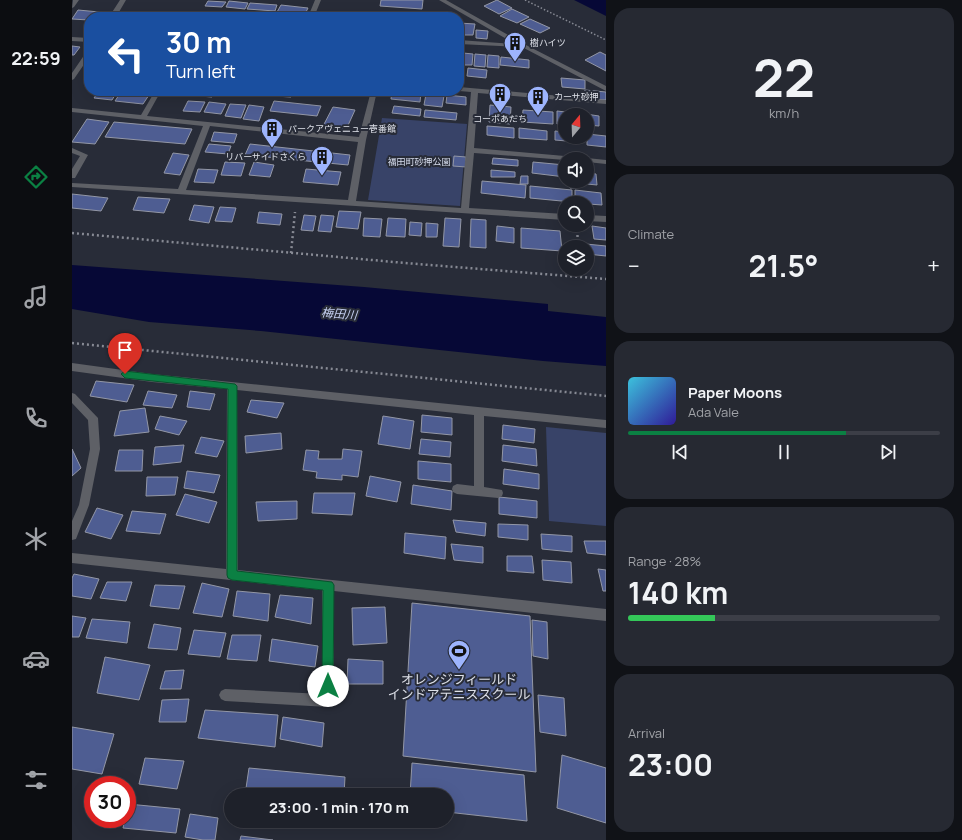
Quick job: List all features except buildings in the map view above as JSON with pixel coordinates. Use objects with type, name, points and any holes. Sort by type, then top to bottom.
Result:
[{"type":"street","points":[[72,6],[76,0]]},
{"type":"street","points":[[115,12],[123,0]]},
{"type":"street","points":[[313,12],[318,0]]},
{"type":"street","points":[[442,0],[463,12]]},
{"type":"street","points":[[464,12],[606,89]]},
{"type":"street","points":[[72,39],[84,40]]},
{"type":"street","points":[[464,42],[524,46]]},
{"type":"street","points":[[72,78],[84,60]]},
{"type":"street","points":[[464,89],[606,102]]},
{"type":"street","points":[[465,211],[475,90]]},
{"type":"street","points":[[143,117],[155,96]]},
{"type":"street","points":[[352,203],[362,140],[373,96]]},
{"type":"street","points":[[72,110],[362,140]]},
{"type":"street","points":[[181,192],[208,124]]},
{"type":"street","points":[[72,150],[84,155],[72,176]]},
{"type":"street","points":[[470,150],[558,157]]},
{"type":"street","points":[[594,161],[606,162]]},
{"type":"street","points":[[72,185],[558,217]]},
{"type":"street","points":[[594,218],[606,219]]},
{"type":"street","points":[[72,367],[152,378],[606,424]]},
{"type":"street","points":[[232,386],[232,575]]},
{"type":"street","points":[[72,398],[93,418],[94,449],[84,505],[72,535]]},
{"type":"street","points":[[479,411],[479,491]]},
{"type":"street","points":[[457,489],[498,493]]},
{"type":"street","points":[[72,558],[606,615]]},
{"type":"street","points":[[225,694],[328,701],[328,585]]},
{"type":"path","points":[[525,0],[606,40]]},
{"type":"path","points":[[291,253],[296,199]]},
{"type":"path","points":[[72,234],[606,279]]},
{"type":"path","points":[[72,344],[606,396]]},
{"type":"green space","name":"福田町砂押公園","points":[[382,118],[467,124],[460,206],[368,200]]},
{"type":"green space","points":[[546,427],[606,433],[606,526],[549,521]]},
{"type":"water","points":[[574,0],[606,0],[606,16]]},
{"type":"water","name":"梅田川","points":[[72,265],[364,287],[548,304],[548,311],[606,317],[606,366],[543,361],[261,331],[149,322],[72,309]]},
{"type":"place","name":"樹ハイツ","points":[[515,62]]},
{"type":"place","name":"コーポあだち","points":[[500,114]]},
{"type":"place","name":"カーサ砂押","points":[[538,116]]},
{"type":"place","name":"パークアヴェニュー壱番館","points":[[272,148]]},
{"type":"place","name":"リバーサイドさくら","points":[[322,176]]},
{"type":"place","name":"オレンジフィールド インドアテニススクール","points":[[459,670]]},
{"type":"route","points":[[125,374],[232,386],[232,575],[328,585],[328,686]]}]
